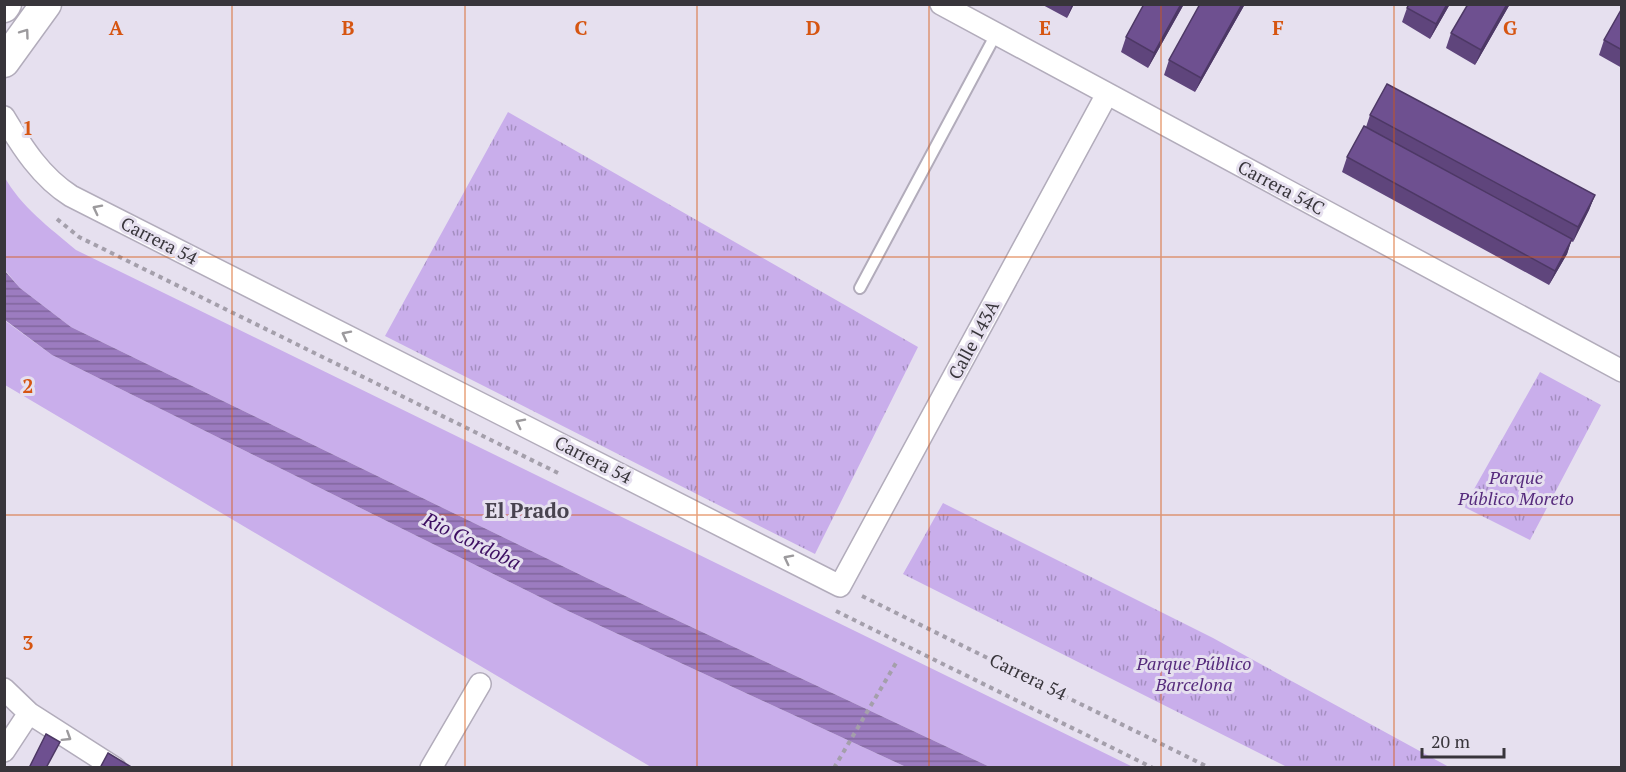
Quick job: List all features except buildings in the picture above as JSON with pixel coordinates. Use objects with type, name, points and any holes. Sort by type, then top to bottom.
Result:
[{"type":"main road","points":[[4,62],[46,4]]},
{"type":"street","name":"Carrera 54C","points":[[941,4],[1622,371]]},
{"type":"street","name":"Calle 143A","points":[[840,585],[1107,94]]},
{"type":"street","name":"Carrera 54","points":[[4,117],[23,150],[47,176],[71,196],[840,585]]},
{"type":"street","points":[[431,768],[480,684]]},
{"type":"street","points":[[4,689],[29,713],[115,768]]},
{"type":"street","points":[[4,751],[29,713]]},
{"type":"lane","points":[[860,288],[996,34]]},
{"type":"path","name":"Carrera 54","points":[[840,585],[1210,768]]},
{"type":"path","points":[[834,768],[896,663]]},
{"type":"green space","points":[[508,112],[918,347],[815,554],[385,336]]},
{"type":"green space","points":[[4,176],[27,207],[76,250],[1133,767],[990,767],[587,578],[71,327],[20,288],[5,270]]},
{"type":"green space","points":[[4,320],[52,355],[568,611],[906,767],[651,767],[5,385]]},
{"type":"green space","name":"Parque Público Moreto","points":[[1540,372],[1601,405],[1530,540],[1464,507]]},
{"type":"green space","name":"Parque Público Barcelona","points":[[943,503],[1213,638],[1449,767],[1287,767],[903,574]]},
{"type":"water","name":"Rio Cordoba","points":[[5,271],[20,288],[71,327],[587,578],[990,767],[906,767],[568,611],[52,355],[5,320]]},
{"type":"district","name":"El Prado","points":[[527,511]]}]
